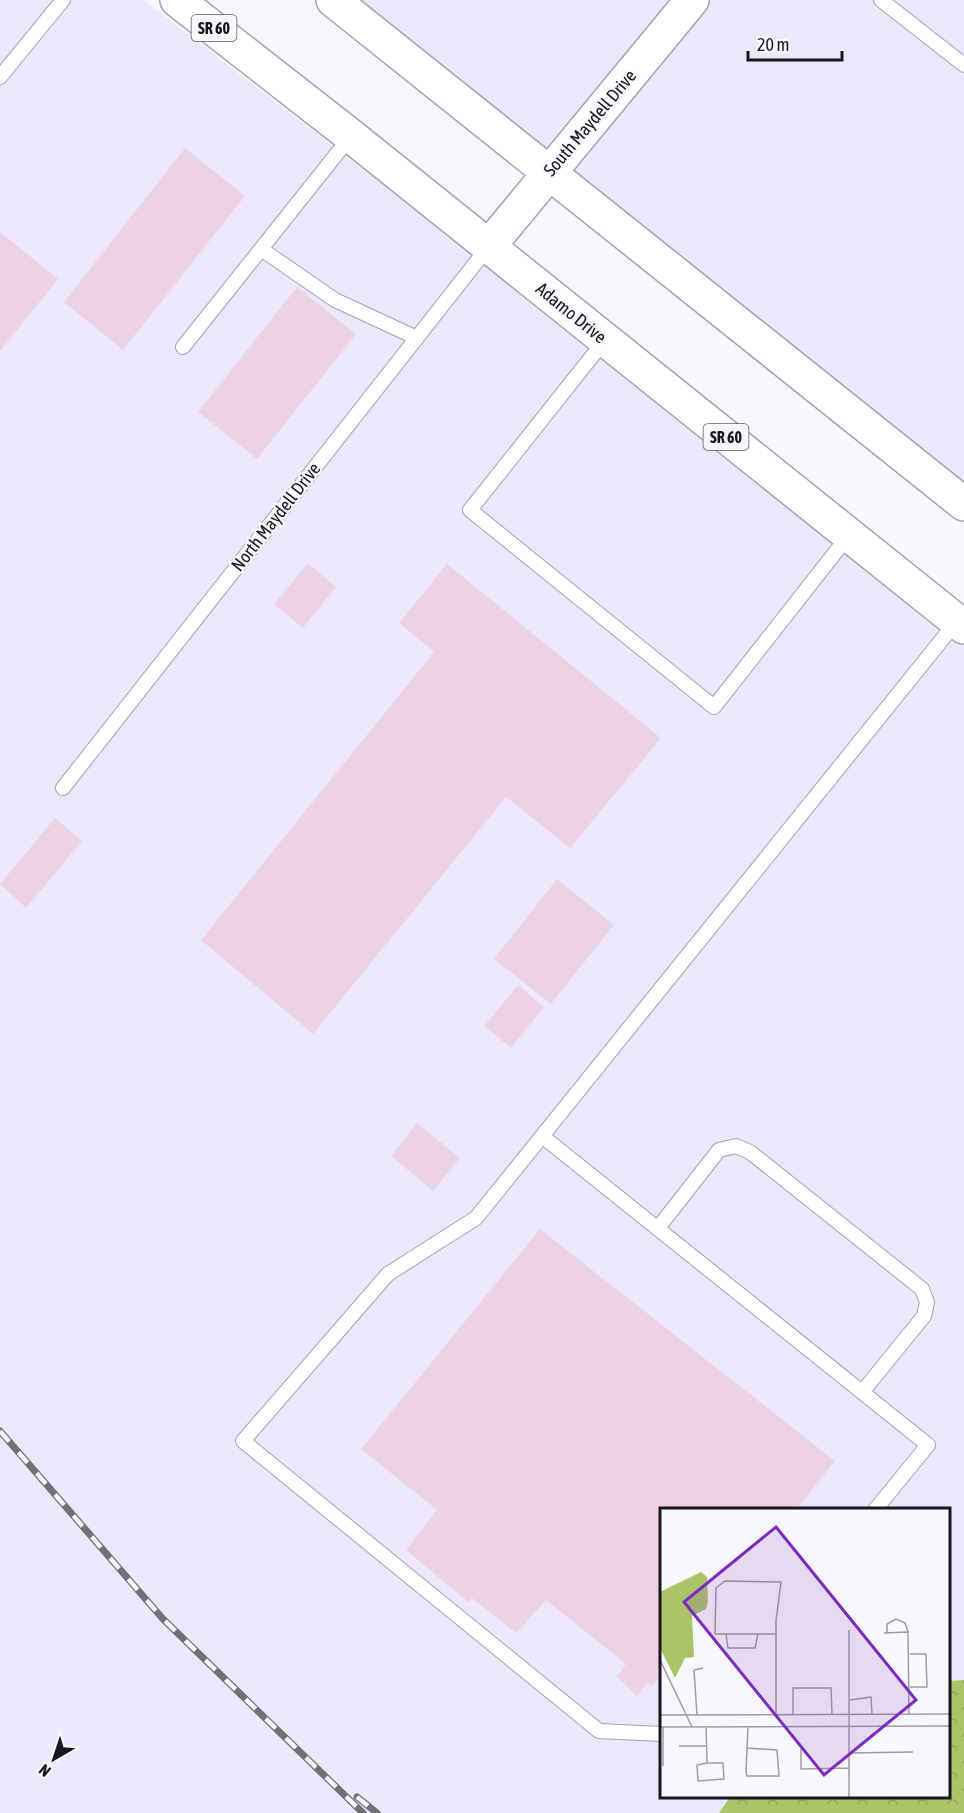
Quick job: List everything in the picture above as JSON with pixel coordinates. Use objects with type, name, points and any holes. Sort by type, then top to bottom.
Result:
[{"type":"main road","name":"Adamo Drive","points":[[177,0],[351,136],[960,624]]},
{"type":"main road","points":[[333,0],[964,504]]},
{"type":"main road","name":"South Maydell Drive","points":[[489,246],[688,1]]},
{"type":"lane","points":[[0,77],[63,0]]},
{"type":"lane","points":[[881,0],[964,65]]},
{"type":"lane","points":[[183,347],[351,136]]},
{"type":"lane","name":"North Maydell Drive","points":[[63,788],[489,246]]},
{"type":"lane","points":[[261,249],[334,300],[417,338]]},
{"type":"lane","points":[[605,340],[470,510],[714,707],[849,535]]},
{"type":"lane","points":[[660,1734],[599,1731],[243,1441],[388,1274],[476,1218],[960,624]]},
{"type":"lane","points":[[542,1136],[928,1445],[877,1508]]},
{"type":"lane","points":[[658,1228],[719,1150],[736,1146],[750,1152],[922,1289],[927,1302],[924,1316],[863,1391]]},
{"type":"shaded area","points":[[0,0],[144,0],[964,635],[964,1813],[0,1813]]},
{"type":"shaded area","points":[[322,0],[686,0],[536,174]]},
{"type":"shaded area","points":[[695,0],[964,0],[964,502],[550,175]]},
{"type":"green space","points":[[964,1680],[964,1813],[719,1813],[729,1798],[949,1798],[949,1681]]},
{"type":"building","points":[[185,148],[245,196],[123,350],[64,302]]},
{"type":"building","points":[[0,232],[58,279],[0,351]]},
{"type":"building","points":[[297,287],[356,334],[257,459],[198,412]]},
{"type":"building","points":[[308,563],[336,587],[303,628],[274,604]]},
{"type":"building","points":[[447,564],[661,738],[570,848],[506,797],[313,1034],[201,940],[434,652],[399,623]]},
{"type":"building","points":[[55,818],[82,841],[26,908],[0,884]]},
{"type":"building","points":[[557,879],[614,925],[551,1004],[494,959]]},
{"type":"building","points":[[518,985],[544,1007],[511,1048],[484,1026]]},
{"type":"building","points":[[417,1123],[460,1158],[433,1191],[391,1156]]},
{"type":"building","points":[[540,1229],[835,1461],[798,1508],[660,1508],[660,1676],[652,1685],[648,1683],[637,1696],[617,1677],[626,1664],[546,1600],[516,1633],[472,1598],[468,1602],[406,1550],[437,1510],[361,1449]]},
{"type":"railway","points":[[0,1431],[163,1619],[363,1813]]},
{"type":"railway","points":[[357,1797],[377,1813]]}]
